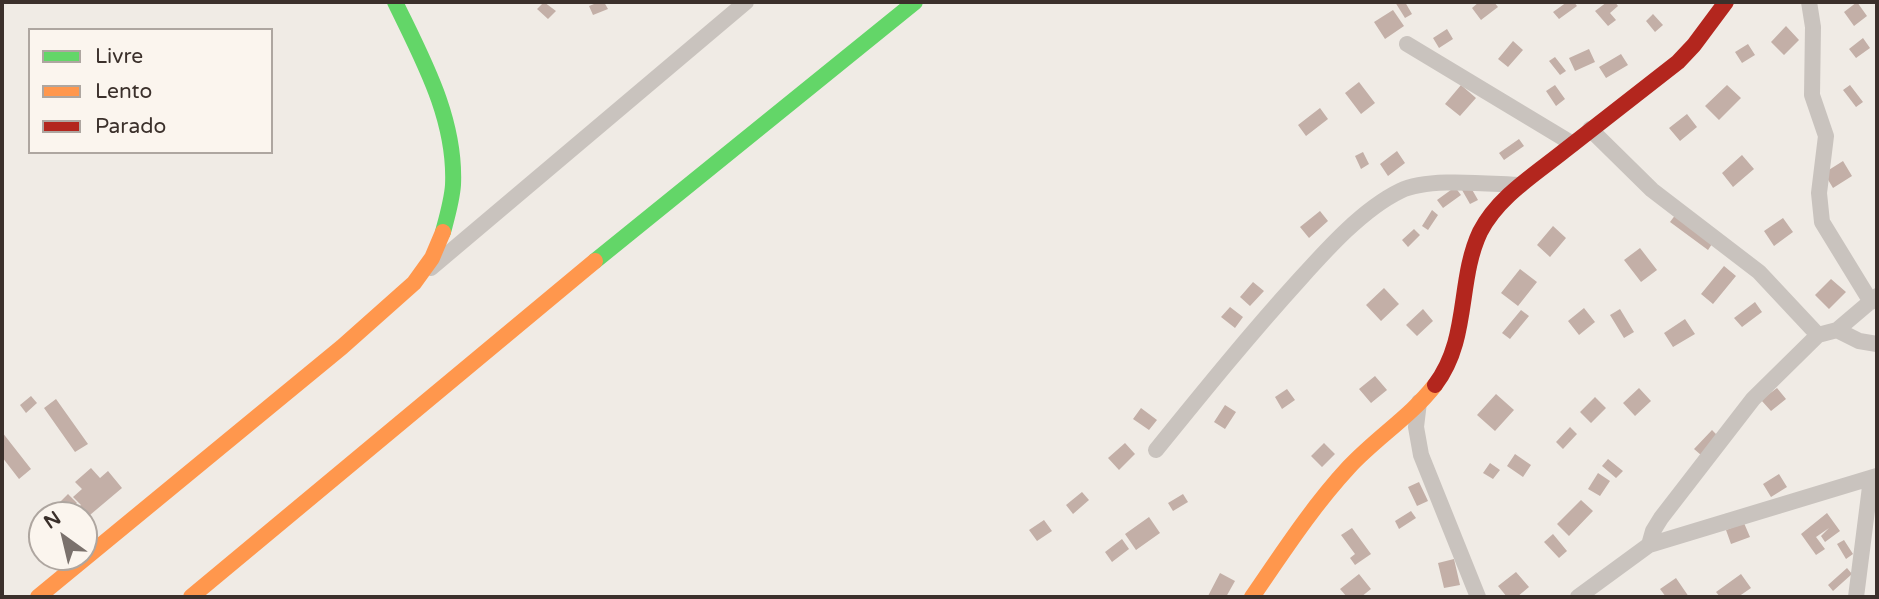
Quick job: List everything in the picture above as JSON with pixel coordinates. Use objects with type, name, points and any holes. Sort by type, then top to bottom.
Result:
[{"type":"street","points":[[395,2],[429,72],[450,134],[453,155],[453,186],[443,234],[432,258],[414,283]]},
{"type":"street","points":[[38,597],[342,347],[746,2]]},
{"type":"street","points":[[191,597],[541,304],[915,2]]},
{"type":"street","points":[[1252,597],[1312,510],[1350,466],[1439,380],[1454,352],[1461,329],[1469,266],[1479,235],[1498,207],[1590,129],[1678,62],[1726,2]]},
{"type":"street","points":[[1649,545],[1661,518],[1753,400],[1818,335],[1836,330],[1874,299],[1822,222],[1820,213],[1819,193],[1826,136],[1812,95],[1813,37],[1809,2]]},
{"type":"street","points":[[1408,44],[1573,144]]},
{"type":"street","points":[[1590,129],[1652,190],[1759,272],[1818,335]]},
{"type":"street","points":[[1156,450],[1254,330],[1344,232],[1370,212],[1400,191],[1418,185],[1521,185]]},
{"type":"street","points":[[1836,330],[1859,341],[1877,344]]},
{"type":"street","points":[[1419,402],[1416,427],[1421,456],[1478,597]]},
{"type":"street","points":[[1578,597],[1649,545],[1874,477],[1856,597]]},
{"type":"street","points":[[1865,528],[1877,540]]},
{"type":"building","points":[[544,2],[556,11],[548,19],[537,9]]},
{"type":"building","points":[[604,2],[608,9],[593,15],[589,6]]},
{"type":"building","points":[[1395,2],[1405,2],[1412,14],[1405,18]]},
{"type":"building","points":[[1479,2],[1494,2],[1498,7],[1481,20],[1472,8]]},
{"type":"building","points":[[1567,2],[1574,2],[1577,6],[1559,19],[1553,12]]},
{"type":"building","points":[[1607,2],[1615,2],[1618,6],[1610,13],[1616,20],[1608,26],[1595,11]]},
{"type":"building","points":[[1857,2],[1867,16],[1854,26],[1844,12]]},
{"type":"building","points":[[1393,10],[1404,26],[1385,39],[1374,22]]},
{"type":"building","points":[[1653,14],[1663,25],[1655,32],[1646,21]]},
{"type":"building","points":[[1786,26],[1799,40],[1784,55],[1771,42]]},
{"type":"building","points":[[1447,29],[1453,39],[1439,48],[1433,38]]},
{"type":"building","points":[[1863,38],[1870,48],[1856,58],[1849,49]]},
{"type":"building","points":[[1513,41],[1523,50],[1508,67],[1498,59]]},
{"type":"building","points":[[1748,44],[1755,55],[1742,63],[1735,52]]},
{"type":"building","points":[[1589,49],[1595,62],[1575,71],[1569,58]]},
{"type":"building","points":[[1621,54],[1628,65],[1606,78],[1599,67]]},
{"type":"building","points":[[1555,57],[1566,71],[1560,75],[1549,61]]},
{"type":"building","points":[[1359,82],[1375,103],[1361,114],[1345,93]]},
{"type":"building","points":[[1461,85],[1476,98],[1460,116],[1445,104]]},
{"type":"building","points":[[1555,85],[1565,99],[1556,106],[1546,91]]},
{"type":"building","points":[[1727,85],[1741,98],[1719,120],[1705,106]]},
{"type":"building","points":[[1850,85],[1863,102],[1856,107],[1843,90]]},
{"type":"building","points":[[1320,108],[1328,119],[1306,136],[1298,125]]},
{"type":"building","points":[[1687,114],[1697,127],[1680,141],[1669,128]]},
{"type":"building","points":[[1519,139],[1524,146],[1504,160],[1499,153]]},
{"type":"building","points":[[1397,151],[1405,163],[1388,176],[1380,164]]},
{"type":"building","points":[[1363,152],[1369,164],[1361,169],[1355,156]]},
{"type":"building","points":[[1742,155],[1754,169],[1733,187],[1722,173]]},
{"type":"building","points":[[1843,161],[1852,176],[1833,188],[1824,173]]},
{"type":"building","points":[[1470,186],[1478,200],[1470,204],[1462,190]]},
{"type":"building","points":[[1455,187],[1461,195],[1443,208],[1437,200]]},
{"type":"building","points":[[1432,210],[1438,215],[1428,230],[1422,226]]},
{"type":"building","points":[[1320,211],[1328,221],[1309,238],[1300,227]]},
{"type":"building","points":[[1676,214],[1714,241],[1708,250],[1670,222]]},
{"type":"building","points":[[1783,218],[1793,232],[1774,246],[1764,231]]},
{"type":"building","points":[[1553,226],[1566,238],[1550,257],[1537,245]]},
{"type":"building","points":[[1414,229],[1420,235],[1408,247],[1402,240]]},
{"type":"building","points":[[1640,248],[1657,270],[1641,282],[1624,260]]},
{"type":"building","points":[[1724,266],[1736,276],[1713,304],[1701,294]]},
{"type":"building","points":[[1520,269],[1537,282],[1518,306],[1501,293]]},
{"type":"building","points":[[1831,279],[1846,292],[1829,309],[1815,295]]},
{"type":"building","points":[[1253,282],[1264,291],[1250,306],[1240,297]]},
{"type":"building","points":[[1384,288],[1399,304],[1381,321],[1366,305]]},
{"type":"building","points":[[1755,302],[1762,312],[1742,327],[1734,318]]},
{"type":"building","points":[[1230,307],[1243,317],[1235,328],[1221,317]]},
{"type":"building","points":[[1584,308],[1595,322],[1579,335],[1568,321]]},
{"type":"building","points":[[1423,309],[1433,321],[1417,336],[1406,325]]},
{"type":"building","points":[[1620,309],[1634,332],[1624,338],[1610,315]]},
{"type":"building","points":[[1521,310],[1529,316],[1510,339],[1502,333]]},
{"type":"building","points":[[1685,319],[1695,334],[1673,347],[1664,333]]},
{"type":"building","points":[[1375,376],[1387,390],[1371,403],[1359,389]]},
{"type":"building","points":[[1639,388],[1651,401],[1635,416],[1623,403]]},
{"type":"building","points":[[1777,388],[1786,399],[1771,411],[1761,400]]},
{"type":"building","points":[[1287,389],[1295,400],[1282,409],[1275,397]]},
{"type":"building","points":[[1496,394],[1514,410],[1495,431],[1477,415]]},
{"type":"building","points":[[31,396],[37,403],[26,413],[20,405]]},
{"type":"building","points":[[1595,397],[1606,408],[1591,423],[1580,412]]},
{"type":"building","points":[[56,399],[88,444],[75,452],[44,408]]},
{"type":"building","points":[[1225,405],[1236,412],[1225,429],[1214,422]]},
{"type":"building","points":[[1141,408],[1157,420],[1149,430],[1133,419]]},
{"type":"building","points":[[1570,427],[1577,434],[1563,449],[1556,442]]},
{"type":"building","points":[[1712,430],[1719,437],[1701,455],[1694,449]]},
{"type":"building","points":[[2,432],[31,469],[19,479],[2,457]]},
{"type":"building","points":[[1125,443],[1135,454],[1119,470],[1108,458]]},
{"type":"building","points":[[1324,443],[1335,454],[1322,467],[1311,456]]},
{"type":"building","points":[[1515,454],[1531,465],[1523,477],[1507,466]]},
{"type":"building","points":[[1608,459],[1623,471],[1616,478],[1602,466]]},
{"type":"building","points":[[1490,463],[1500,470],[1493,479],[1483,473]]},
{"type":"building","points":[[91,468],[100,478],[108,471],[122,488],[98,508],[98,501],[77,501],[73,497],[82,489],[75,482]]},
{"type":"building","points":[[1598,473],[1610,481],[1600,496],[1588,489]]},
{"type":"building","points":[[1779,474],[1787,487],[1771,497],[1763,484]]},
{"type":"building","points":[[1419,482],[1428,501],[1417,506],[1408,487]]},
{"type":"building","points":[[1082,492],[1089,500],[1073,514],[1066,505]]},
{"type":"building","points":[[68,494],[75,501],[61,501]]},
{"type":"building","points":[[1183,494],[1188,502],[1173,511],[1168,503]]},
{"type":"building","points":[[1581,500],[1593,511],[1569,536],[1557,524]]},
{"type":"building","points":[[1411,511],[1416,518],[1399,529],[1395,521]]},
{"type":"building","points":[[1827,513],[1840,531],[1825,542],[1821,536],[1829,528],[1816,537],[1825,549],[1816,555],[1801,534]]},
{"type":"building","points":[[1149,517],[1160,533],[1136,550],[1125,534]]},
{"type":"building","points":[[1044,520],[1052,531],[1037,541],[1029,530]]},
{"type":"building","points":[[1744,523],[1750,537],[1731,544],[1726,530]]},
{"type":"building","points":[[1352,528],[1371,554],[1355,565],[1350,558],[1355,554],[1341,535]]},
{"type":"building","points":[[1553,534],[1567,551],[1559,558],[1544,542]]},
{"type":"building","points":[[1122,539],[1129,549],[1112,562],[1105,552]]},
{"type":"building","points":[[1844,540],[1853,554],[1846,559],[1837,544]]},
{"type":"building","points":[[1454,559],[1460,585],[1444,588],[1438,563]]},
{"type":"building","points":[[1847,568],[1852,574],[1833,591],[1828,585]]},
{"type":"building","points":[[1516,572],[1529,587],[1517,597],[1507,597],[1498,586]]},
{"type":"building","points":[[1220,573],[1235,581],[1226,597],[1210,597],[1208,596]]},
{"type":"building","points":[[1359,574],[1371,589],[1361,597],[1347,597],[1340,589]]},
{"type":"building","points":[[1741,574],[1751,588],[1738,597],[1720,597],[1716,592]]},
{"type":"building","points":[[1676,578],[1689,597],[1666,597],[1660,589]]},
{"type":"traffic: fast","points":[[395,2],[436,90],[449,137],[453,185],[443,232]]},
{"type":"traffic: fast","points":[[595,261],[915,2]]},
{"type":"traffic: slow","points":[[38,597],[342,347],[414,283],[432,258],[443,232]]},
{"type":"traffic: slow","points":[[191,597],[595,261]]},
{"type":"traffic: slow","points":[[1252,597],[1335,482],[1435,385]]},
{"type":"traffic: jam","points":[[1435,385],[1454,349],[1473,251],[1480,232],[1496,208],[1518,187],[1678,62],[1726,2]]}]
